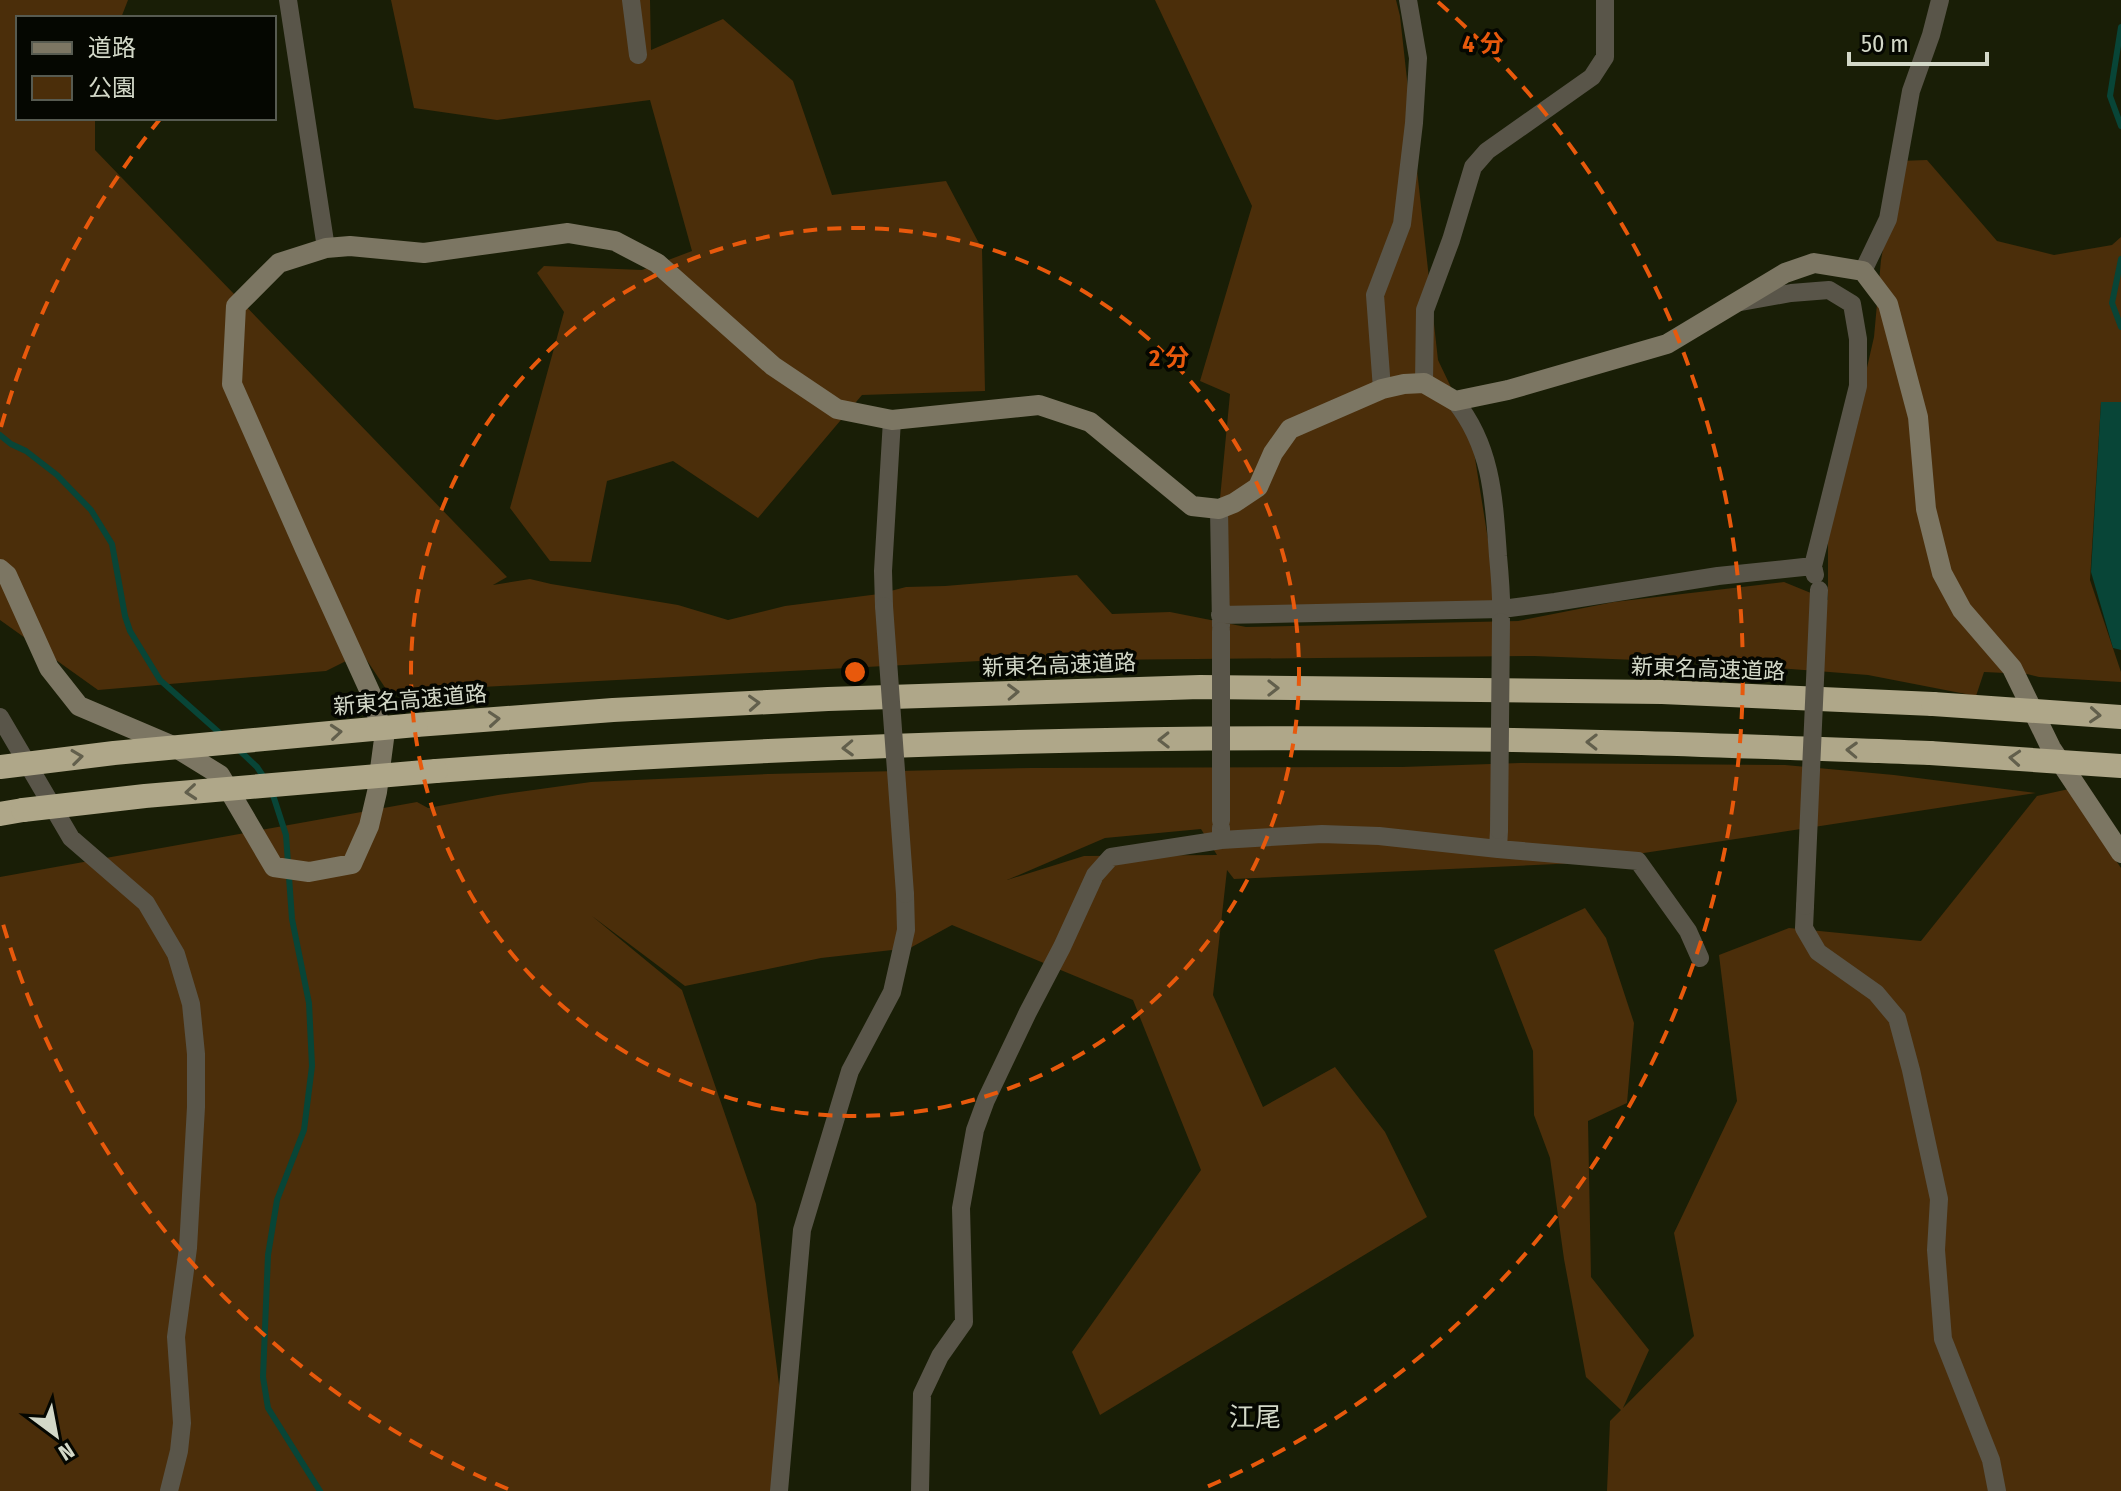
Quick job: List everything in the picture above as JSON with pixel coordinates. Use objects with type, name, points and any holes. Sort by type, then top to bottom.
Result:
[{"type":"highway","name":"新東名高速道路","points":[[0,767],[114,753],[613,710],[828,699],[1200,687],[1662,692],[1933,704],[2121,717]]},
{"type":"highway","points":[[12,812],[145,796],[615,758],[1015,743],[1442,739],[1930,753],[2121,766]]},
{"type":"street","points":[[288,0],[326,248]]},
{"type":"street","points":[[631,0],[638,55]]},
{"type":"street","points":[[1382,389],[1375,295],[1402,224],[1414,123],[1418,58],[1408,0]]},
{"type":"street","points":[[1424,383],[1425,310],[1473,167],[1487,151],[1592,77],[1605,57],[1605,0]]},
{"type":"street","points":[[1863,271],[1888,219],[1911,91],[1940,0]]},
{"type":"street","points":[[0,569],[7,575],[49,668],[79,706],[173,746],[220,775],[274,867],[309,872],[352,864],[369,826],[384,739],[371,694],[232,384],[236,306],[279,263],[326,248],[350,246],[424,253],[568,233],[615,241],[657,263],[773,366],[837,409],[892,420],[1039,405],[1090,422],[1192,506],[1219,509],[1258,487],[1273,453],[1290,429],[1382,389],[1424,383],[1455,401],[1469,419],[1494,495],[1502,615],[1498,839]]},
{"type":"street","points":[[1455,401],[1508,390],[1667,344],[1785,273],[1814,263],[1863,271],[1888,304],[1918,417],[1926,509],[1942,573],[1962,610],[2012,668],[2051,748],[2121,853]]},
{"type":"street","points":[[1738,302],[1829,290],[1852,304],[1858,339],[1858,386],[1813,566],[1819,590],[1804,928],[1818,952],[1876,993],[1897,1018],[1939,1199],[1936,1250],[1943,1339],[1991,1460],[1997,1491]]},
{"type":"street","points":[[779,1491],[802,1230],[850,1071],[892,992],[906,930],[883,571],[892,420]]},
{"type":"street","points":[[1219,509],[1221,830]]},
{"type":"street","points":[[1220,623],[1502,615],[1555,602],[1718,576],[1813,566]]},
{"type":"street","points":[[0,717],[71,838],[146,903],[176,954],[191,1004],[196,1054],[196,1107],[188,1248],[176,1337],[182,1423],[169,1491]]},
{"type":"street","points":[[920,1491],[922,1394],[940,1356],[964,1322],[961,1208],[975,1130],[992,1087],[1095,875],[1111,857],[1221,830],[1498,839],[1638,861],[1688,931],[1700,958]]},
{"type":"green space","points":[[0,0],[128,0],[122,16],[16,16],[16,120],[95,120],[95,150],[507,577],[493,585],[530,579],[678,605],[728,620],[785,606],[879,594],[906,587],[1077,575],[1112,614],[1170,612],[1246,627],[1518,621],[1614,602],[1784,582],[1828,600],[1828,538],[1874,337],[1881,260],[1899,161],[1927,160],[1997,241],[2054,255],[2112,245],[2121,237],[2121,402],[2101,403],[2090,580],[2121,672],[2121,682],[1984,672],[1976,696],[1868,675],[1715,663],[1534,656],[980,661],[388,692],[362,653],[326,671],[98,690],[0,620]]},
{"type":"green space","points":[[391,0],[650,0],[651,50],[723,19],[793,81],[832,195],[946,181],[982,249],[985,391],[862,395],[758,518],[673,461],[607,481],[591,562],[550,561],[510,508],[564,312],[537,273],[544,266],[642,270],[692,251],[650,100],[497,120],[414,108]]},
{"type":"green space","points":[[1155,0],[1396,0],[1438,360],[1470,427],[1498,602],[1220,615],[1219,509],[1230,394],[1200,381],[1252,206]]},
{"type":"green space","points":[[1520,763],[1785,765],[2036,793],[1578,863],[1234,879],[1227,870],[1213,995],[1263,1107],[1335,1067],[1385,1132],[1427,1217],[1100,1415],[1072,1352],[1201,1170],[1133,1000],[952,925],[910,948],[821,958],[685,986],[592,916],[682,990],[756,1204],[783,1416],[782,1491],[0,1491],[0,877],[417,802],[428,808],[591,782],[1032,768],[1402,767]],"holes":[[[1201,829],[1217,855],[1084,856],[1007,880],[1105,838]]]},
{"type":"green space","points":[[2069,789],[2121,868],[2121,1491],[1607,1491],[1610,1421],[1621,1410],[1586,1377],[1564,1259],[1550,1158],[1534,1115],[1533,1051],[1494,950],[1585,908],[1606,938],[1634,1023],[1627,1103],[1588,1121],[1591,1277],[1649,1350],[1623,1408],[1694,1336],[1674,1233],[1737,1101],[1719,955],[1789,928],[1921,941],[2037,796]]},
{"type":"water","points":[[2101,402],[2121,402],[2121,650],[2113,648],[2091,572]]},
{"type":"waterway","points":[[2121,27],[2110,96],[2121,126]]},
{"type":"waterway","points":[[2121,259],[2112,303],[2121,327]]},
{"type":"waterway","points":[[0,435],[57,475],[91,510],[112,544],[130,631],[160,680],[223,736]]},
{"type":"waterway","points":[[238,749],[265,779]]},
{"type":"waterway","points":[[272,792],[286,835],[292,919],[309,1003],[312,1066],[304,1130],[277,1200],[268,1255],[263,1377],[268,1408],[320,1491]]},
{"type":"district","name":"江尾","points":[[1255,1417]]}]
